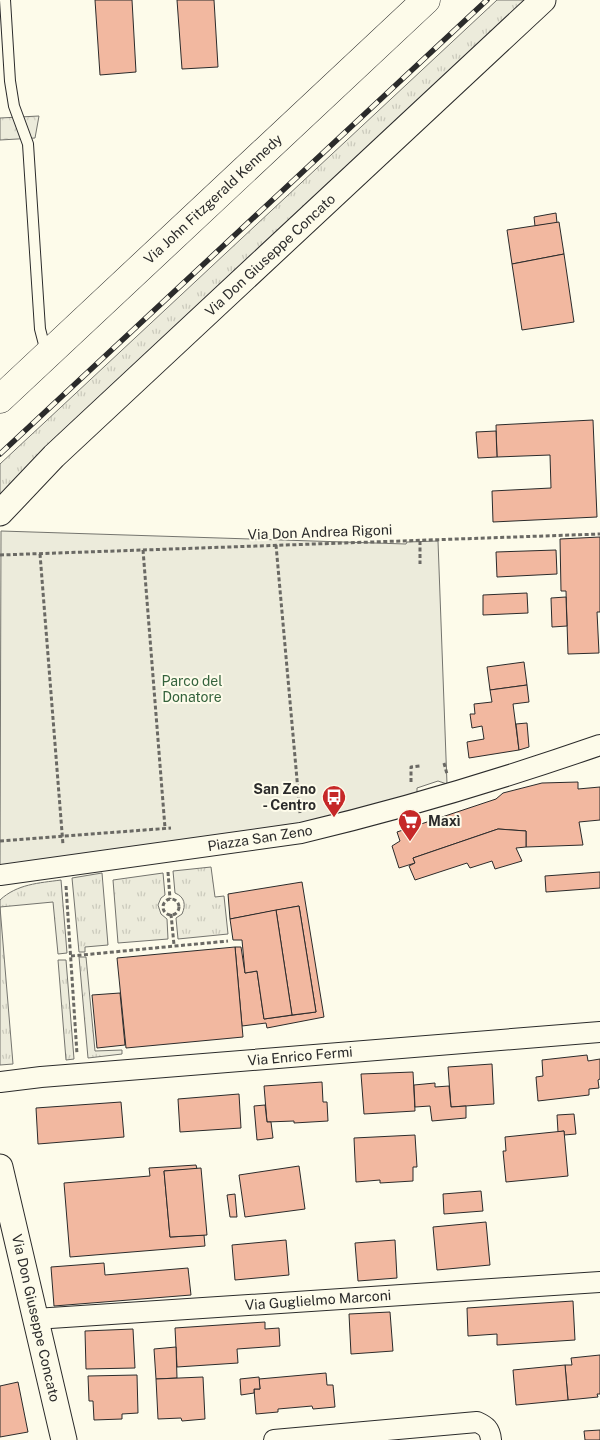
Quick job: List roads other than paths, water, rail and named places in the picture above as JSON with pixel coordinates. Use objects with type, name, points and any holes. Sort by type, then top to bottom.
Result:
[{"type":"main road","name":"Via John Fitzgerald Kennedy","points":[[0,399],[426,0]]},
{"type":"street","name":"Via Don Giuseppe Concato","points":[[0,513],[54,456],[544,0]]},
{"type":"street","name":"Piazza San Zeno","points":[[0,875],[301,833],[350,822],[470,787],[600,745]]},
{"type":"street","name":"Via Enrico Fermi","points":[[0,1082],[600,1032]]},
{"type":"street","name":"Via Don Giuseppe Concato","points":[[0,1167],[64,1440]]},
{"type":"street","name":"Via Guglielmo Marconi","points":[[35,1319],[600,1282]]},
{"type":"street","points":[[274,1440],[477,1422],[486,1426],[491,1440]]},
{"type":"lane","points":[[5,0],[10,81],[14,106],[28,144],[40,329],[47,356]]},
{"type":"railway","points":[[0,454],[487,0]]},
{"type":"place","name":"San Zeno - Centro","points":[[334,818]]},
{"type":"place","name":"Maxì","points":[[410,842]]},
{"type":"park label","name":"Parco del Donatore","points":[[192,690]]}]
